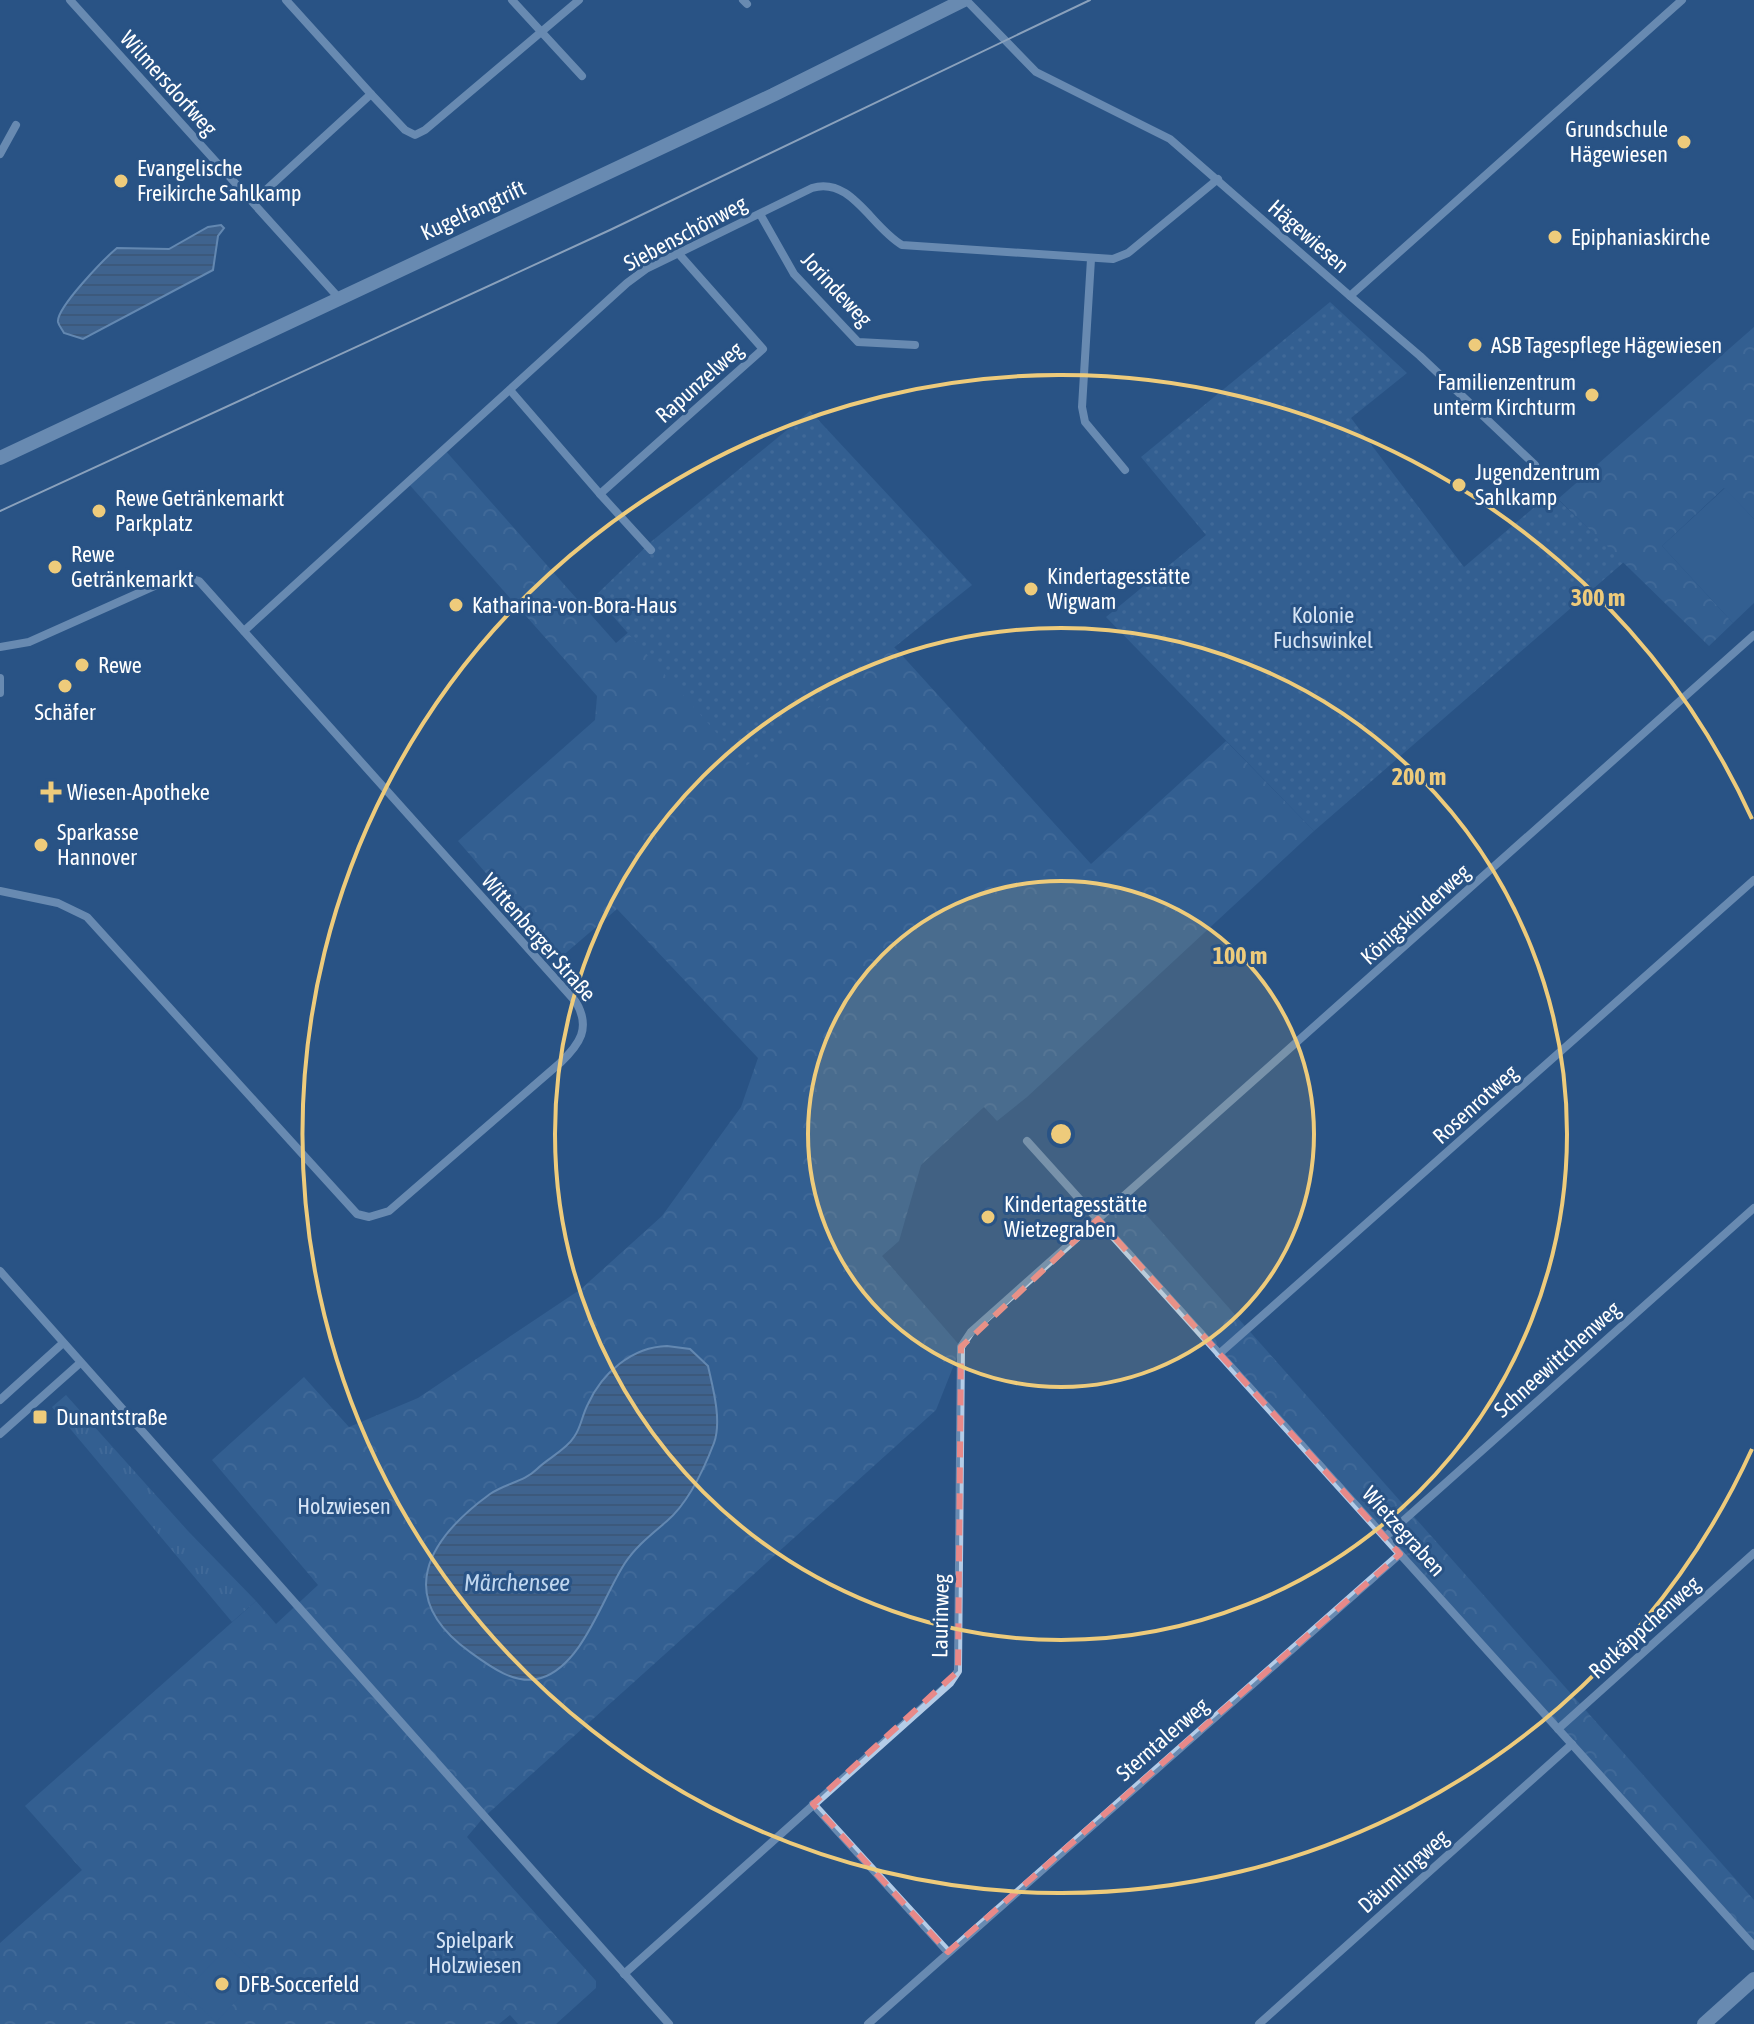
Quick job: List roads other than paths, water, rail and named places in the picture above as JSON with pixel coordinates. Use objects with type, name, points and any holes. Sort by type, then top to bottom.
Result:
[{"type":"street","name":"Wilmersdorfweg","points":[[70,0],[338,297]]},
{"type":"street","points":[[286,0],[405,130],[415,135],[425,130],[579,0]]},
{"type":"street","points":[[512,0],[582,76]]},
{"type":"street","name":"Hägewiesen","points":[[965,0],[1036,72],[1170,139],[1350,296],[1682,0]]},
{"type":"street","name":"Kugelfangtrift","points":[[0,458],[773,95],[965,0]]},
{"type":"street","points":[[254,201],[371,94]]},
{"type":"street","points":[[0,154],[16,125]]},
{"type":"street","name":"Siebenschönweg","points":[[244,631],[627,283],[646,269],[760,214],[827,184],[842,188],[887,236],[902,245],[1113,259],[1128,253],[1218,179]]},
{"type":"street","name":"Jorindeweg","points":[[760,214],[794,274],[858,342],[915,345]]},
{"type":"street","name":"Rapunzelweg","points":[[600,494],[763,349],[679,254]]},
{"type":"street","points":[[1091,259],[1082,407],[1085,422],[1125,470]]},
{"type":"street","points":[[1350,296],[1535,465]]},
{"type":"street","points":[[510,390],[651,550]]},
{"type":"street","name":"Wittenberger Straße","points":[[0,647],[29,642],[179,575],[199,581],[576,1002],[585,1017],[583,1037],[574,1051],[389,1211],[369,1217],[357,1214],[87,917],[58,903],[0,891]]},
{"type":"street","name":"Königskinderweg","points":[[1098,1219],[1754,635]]},
{"type":"street","points":[[0,678],[0,693]]},
{"type":"street","name":"Rosenrotweg","points":[[1219,1354],[1754,880]]},
{"type":"street","name":"Wietzegraben","points":[[1027,1141],[1754,1946]]},
{"type":"street","name":"Schneewittchenweg","points":[[1385,1537],[1754,1208]]},
{"type":"street","name":"Laurinweg","points":[[624,1974],[950,1683],[958,1671],[961,1347],[971,1332],[1098,1219]]},
{"type":"street","points":[[0,1271],[669,2024]]},
{"type":"street","points":[[0,1400],[63,1343]]},
{"type":"street","points":[[0,1434],[80,1363]]},
{"type":"street","name":"Rotkäppchenweg","points":[[1558,1729],[1754,1553]]},
{"type":"street","name":"Sterntalerweg","points":[[868,2024],[1400,1554]]},
{"type":"street","name":"Däumlingweg","points":[[1259,2024],[1572,1744]]},
{"type":"street","points":[[813,1804],[948,1952]]},
{"type":"street","points":[[1704,2024],[1754,1979]]},
{"type":"water","points":[[221,225],[224,228],[218,236],[213,270],[83,339],[64,333],[58,322],[59,315],[82,284],[117,248],[169,249],[208,227]]},
{"type":"water","name":"Märchensee","points":[[667,1346],[690,1349],[708,1366],[717,1425],[714,1443],[700,1474],[675,1514],[629,1557],[590,1629],[569,1659],[556,1671],[532,1680],[503,1673],[470,1652],[446,1631],[432,1611],[426,1590],[428,1570],[436,1550],[450,1530],[490,1494],[526,1477],[566,1446],[576,1433],[594,1393],[610,1372],[642,1351]]},
{"type":"tram line","points":[[0,511],[610,230],[1090,0]]},
{"type":"place","name":"Grundschule Hägewiesen","points":[[1684,142]]},
{"type":"place","name":"Evangelische Freikirche Sahlkamp","points":[[121,181]]},
{"type":"place","name":"Epiphaniaskirche","points":[[1555,237]]},
{"type":"place","name":"ASB Tagespflege Hägewiesen","points":[[1475,345]]},
{"type":"place","name":"Familienzentrum unterm Kirchturm","points":[[1592,395]]},
{"type":"place","name":"Jugendzentrum Sahlkamp","points":[[1459,485]]},
{"type":"place","name":"Rewe Getränkemarkt Parkplatz","points":[[99,511]]},
{"type":"place","name":"Rewe Getränkemarkt","points":[[55,567]]},
{"type":"place","name":"Kindertagesstätte Wigwam","points":[[1031,589]]},
{"type":"place","name":"Katharina-von-Bora-Haus","points":[[456,605]]},
{"type":"place","name":"Rewe","points":[[82,665]]},
{"type":"place","name":"Schäfer","points":[[65,686]]},
{"type":"place","name":"Wiesen-Apotheke","points":[[51,792]]},
{"type":"place","name":"Sparkasse Hannover","points":[[41,845]]},
{"type":"place","name":"Kindertagesstätte Wietzegraben","points":[[988,1217]]},
{"type":"place","name":"Dunantstraße","points":[[40,1417]]},
{"type":"place","name":"DFB-Soccerfeld","points":[[222,1984]]},
{"type":"park label","name":"Kolonie Fuchswinkel","points":[[1323,628]]},
{"type":"park label","name":"Holzwiesen","points":[[344,1506]]},
{"type":"park label","name":"Spielpark Holzwiesen","points":[[475,1952]]}]
